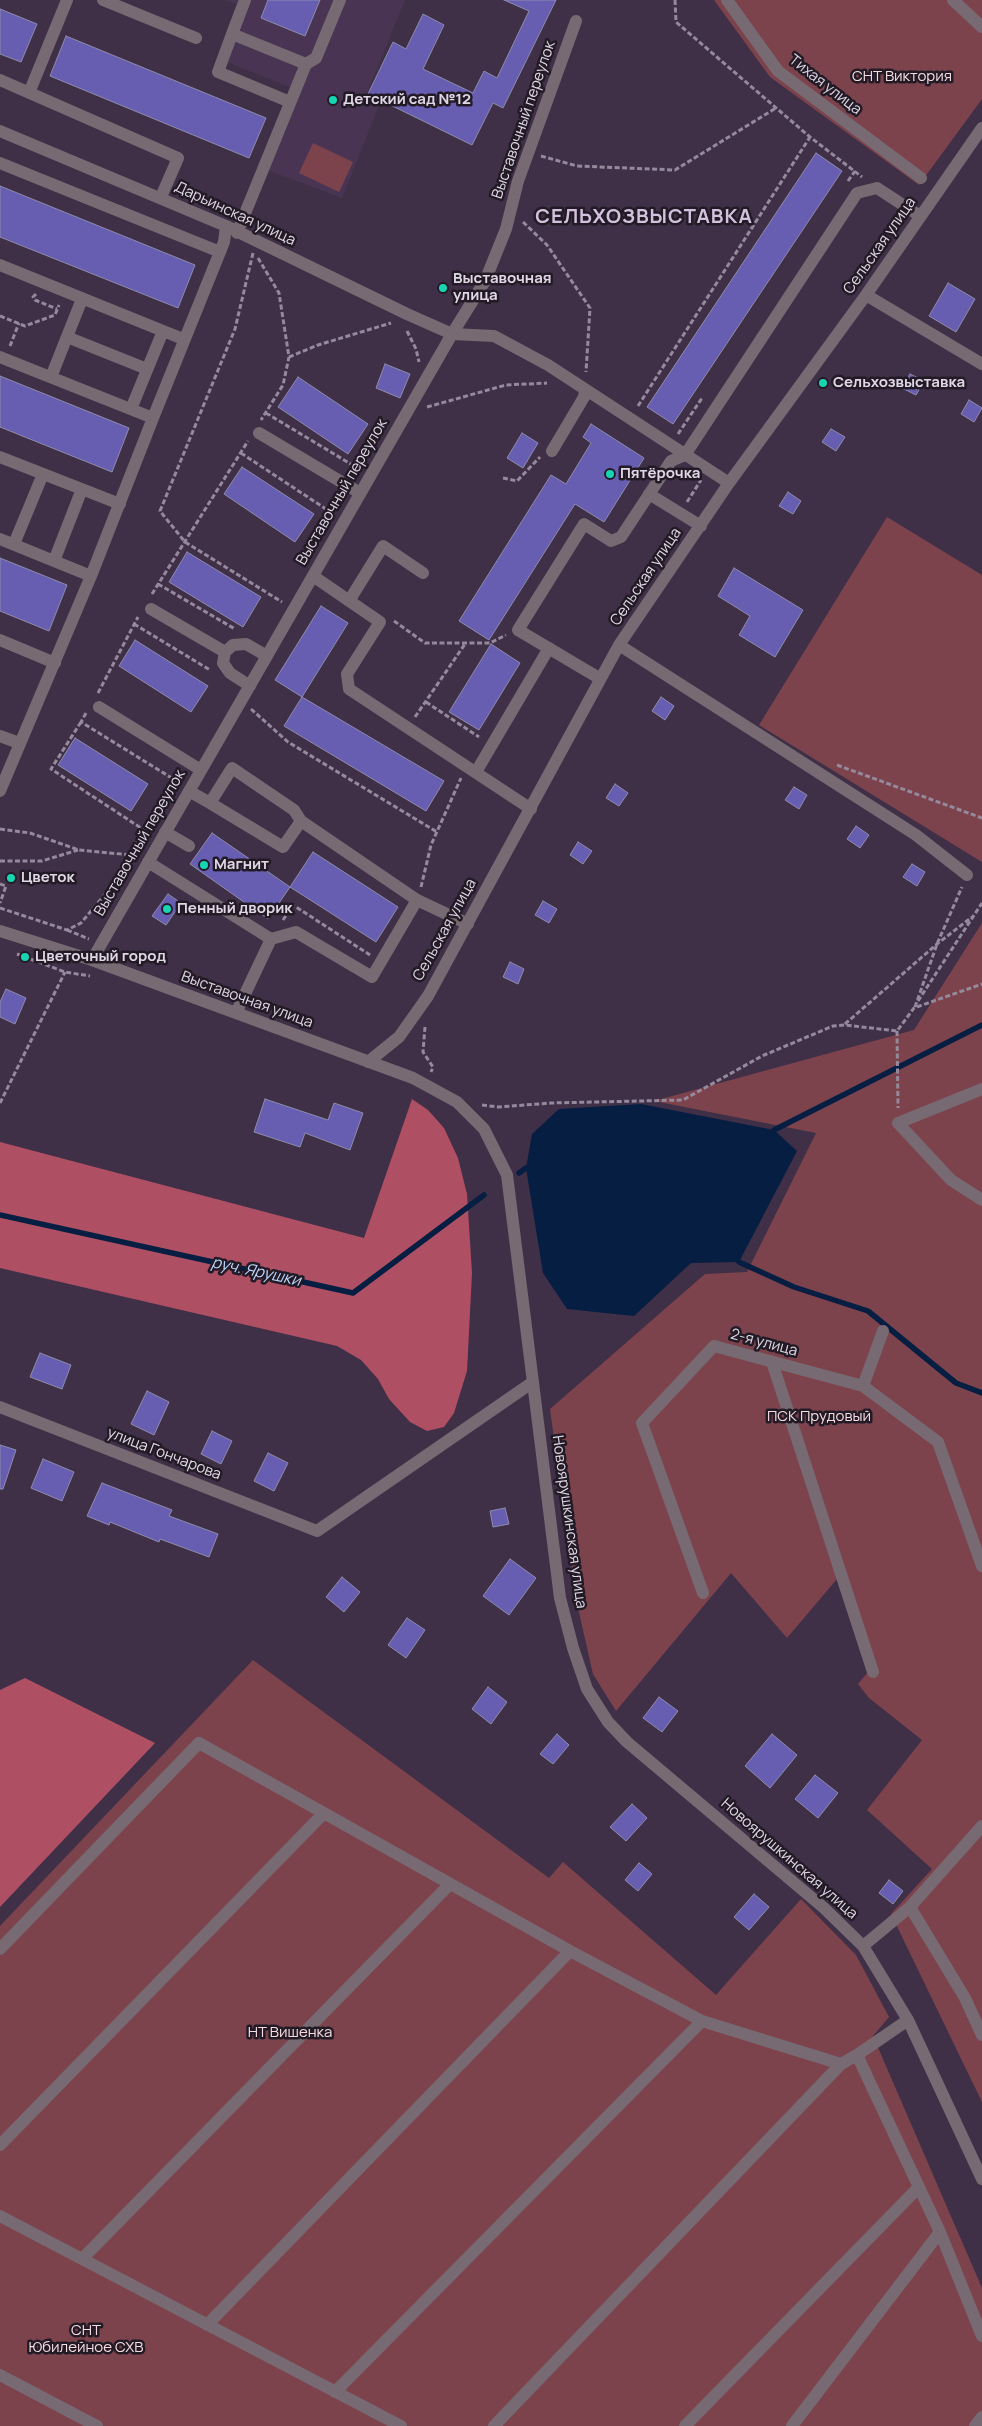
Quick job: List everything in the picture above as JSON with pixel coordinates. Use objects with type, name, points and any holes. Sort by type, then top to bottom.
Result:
[{"type":"street","points":[[29,93],[67,0]]},
{"type":"street","points":[[103,0],[196,38]]},
{"type":"street","points":[[245,0],[218,72],[290,102]]},
{"type":"street","points":[[0,791],[91,576],[183,339],[220,252],[306,64],[316,58],[340,0]]},
{"type":"street","name":"Тихая улица","points":[[727,0],[778,70],[921,178]]},
{"type":"street","points":[[953,0],[982,27]]},
{"type":"street","name":"Выставочный переулок","points":[[92,960],[267,656],[289,606],[313,576],[357,491],[407,413],[452,334],[486,282],[506,230],[528,153],[576,21]]},
{"type":"street","points":[[232,34],[306,64]]},
{"type":"street","points":[[0,80],[178,158],[160,197]]},
{"type":"street","name":"Сельская улица","points":[[368,1062],[399,1038],[428,996],[531,809],[599,678],[619,645],[729,484],[866,295],[982,128]]},
{"type":"street","name":"Дарьинская улица","points":[[0,131],[160,197],[230,232],[452,334]]},
{"type":"street","points":[[0,163],[220,252]]},
{"type":"street","points":[[599,678],[518,630],[584,524],[611,541],[621,537],[671,461],[686,455],[858,193],[877,188],[920,216]]},
{"type":"street","points":[[0,266],[183,339]]},
{"type":"street","points":[[866,295],[982,364]]},
{"type":"street","points":[[51,377],[82,299]]},
{"type":"street","points":[[131,409],[163,331]]},
{"type":"street","points":[[452,334],[494,336],[548,365],[729,484]]},
{"type":"street","points":[[67,337],[147,369]]},
{"type":"street","points":[[0,357],[153,418]]},
{"type":"street","points":[[552,451],[584,397],[586,390]]},
{"type":"street","points":[[257,430],[357,491]]},
{"type":"street","points":[[0,457],[120,504]]},
{"type":"street","points":[[14,544],[43,474]]},
{"type":"street","points":[[54,561],[82,489]]},
{"type":"street","points":[[649,494],[701,526]]},
{"type":"street","points":[[0,539],[91,576]]},
{"type":"street","points":[[348,601],[383,546],[423,573]]},
{"type":"street","points":[[313,576],[380,622],[346,674],[349,689],[531,809]]},
{"type":"street","points":[[150,605],[225,652]]},
{"type":"street","points":[[0,640],[55,663]]},
{"type":"street","points":[[247,691],[230,673],[224,663],[225,652],[233,645],[246,644],[267,656]]},
{"type":"street","points":[[619,645],[916,835],[967,875]]},
{"type":"street","points":[[471,769],[492,745],[549,648]]},
{"type":"street","points":[[99,707],[201,770]]},
{"type":"street","points":[[0,736],[19,744]]},
{"type":"street","points":[[210,803],[232,768],[294,810],[301,821],[417,900],[468,924]]},
{"type":"street","points":[[189,791],[283,847],[301,821]]},
{"type":"street","points":[[163,836],[189,846]]},
{"type":"street","points":[[148,862],[271,939],[296,932],[372,977],[417,900]]},
{"type":"street","name":"Выставочная улица","points":[[0,931],[92,960],[368,1062]]},
{"type":"street","points":[[236,1013],[271,939]]},
{"type":"street","name":"Новоярушкинская улица","points":[[368,1062],[424,1084],[458,1102],[484,1129],[507,1175],[560,1598],[573,1648],[587,1689],[608,1722],[627,1742],[824,1908],[863,1946],[908,2020],[982,2179]]},
{"type":"street","points":[[982,1090],[898,1123],[951,1180],[982,1200]]},
{"type":"street","points":[[862,1386],[883,1331]]},
{"type":"street","name":"2-я улица","points":[[703,1593],[642,1423],[714,1346],[862,1386],[938,1442],[982,1566]]},
{"type":"street","points":[[772,1362],[873,1672]]},
{"type":"street","name":"улица Гончарова","points":[[0,1407],[317,1531],[533,1382]]},
{"type":"street","points":[[0,1950],[199,1743],[570,1951],[702,2020],[841,2064]]},
{"type":"street","points":[[0,2146],[324,1813]]},
{"type":"street","points":[[863,1946],[910,1907],[982,1826]]},
{"type":"street","points":[[82,2259],[450,1884]]},
{"type":"street","points":[[910,1907],[965,1998],[982,2035]]},
{"type":"street","points":[[207,2325],[570,1951]]},
{"type":"street","points":[[335,2392],[702,2020]]},
{"type":"street","points":[[494,2426],[841,2064],[908,2020]]},
{"type":"street","points":[[857,2055],[940,2232],[982,2336]]},
{"type":"street","points":[[685,2426],[919,2187]]},
{"type":"street","points":[[0,2216],[401,2426]]},
{"type":"street","points":[[792,2426],[940,2232]]},
{"type":"street","points":[[0,2374],[97,2426]]},
{"type":"street","points":[[975,2426],[982,2417]]},
{"type":"path","points":[[675,0],[676,22],[810,137],[877,188]]},
{"type":"path","points":[[528,153],[577,166],[675,170],[776,108]]},
{"type":"path","points":[[630,419],[810,137]]},
{"type":"path","points":[[511,210],[547,245],[590,308],[586,390]]},
{"type":"path","points":[[230,232],[262,255]]},
{"type":"path","points":[[150,605],[158,584],[257,430],[283,385],[289,357],[279,293],[254,251]]},
{"type":"path","points":[[254,251],[235,329],[160,511],[185,542],[289,606]]},
{"type":"path","points":[[0,316],[25,326],[55,315],[64,291]]},
{"type":"path","points":[[289,357],[318,345],[396,322],[407,314]]},
{"type":"path","points":[[389,318],[407,331],[416,349],[420,369]]},
{"type":"path","points":[[407,413],[506,385],[554,384]]},
{"type":"path","points":[[266,413],[364,472],[357,491]]},
{"type":"path","points":[[503,478],[517,481],[536,459],[552,451]]},
{"type":"path","points":[[241,453],[337,516]]},
{"type":"path","points":[[158,584],[242,634]]},
{"type":"path","points":[[289,596],[289,606]]},
{"type":"path","points":[[103,684],[139,616]]},
{"type":"path","points":[[380,622],[391,619],[425,643],[490,643],[518,630]]},
{"type":"path","points":[[134,624],[217,674]]},
{"type":"path","points":[[408,728],[465,643]]},
{"type":"path","points":[[247,691],[252,711],[288,742],[437,832]]},
{"type":"path","points":[[426,702],[492,745]]},
{"type":"path","points":[[81,722],[51,769],[144,830],[163,836]]},
{"type":"path","points":[[0,908],[67,930],[81,922],[107,892],[186,761]]},
{"type":"path","points":[[835,764],[982,818]]},
{"type":"path","points":[[417,900],[431,845],[471,769]]},
{"type":"path","points":[[0,829],[30,832],[79,850],[129,855],[148,862]]},
{"type":"path","points":[[0,861],[42,861],[79,850]]},
{"type":"path","points":[[914,1008],[937,944],[967,875]]},
{"type":"path","points":[[0,884],[6,886],[0,903]]},
{"type":"path","points":[[898,1123],[896,1031],[914,1008],[982,903]]},
{"type":"path","points":[[279,925],[293,906],[372,956]]},
{"type":"path","points":[[845,1025],[937,944],[972,917]]},
{"type":"path","points":[[17,954],[65,972],[95,977]]},
{"type":"path","points":[[0,1103],[65,972]]},
{"type":"path","points":[[914,1008],[982,984]]},
{"type":"path","points":[[424,1084],[433,1068],[423,1052],[424,1027],[429,1019]]},
{"type":"path","points":[[458,1102],[498,1107],[551,1103],[683,1100],[762,1056],[833,1026],[845,1025],[896,1031]]},
{"type":"shaded area","name":"Детский сад №12","points":[[225,0],[405,0],[366,96],[380,103],[342,198],[265,169],[297,90],[217,58],[238,5]]},
{"type":"shaded area","points":[[412,1099],[428,1110],[444,1128],[458,1158],[467,1194],[472,1273],[467,1371],[454,1413],[444,1427],[427,1431],[410,1422],[389,1399],[378,1379],[361,1360],[337,1346],[0,1268],[0,1142],[364,1238]]},
{"type":"shaded area","points":[[25,1678],[155,1743],[0,1907],[0,1690]]},
{"type":"green space","name":"СНТ Виктория","points":[[714,0],[982,0],[982,99],[919,185],[770,77]]},
{"type":"green space","points":[[313,143],[353,162],[339,192],[299,173]]},
{"type":"green space","points":[[887,517],[982,575],[982,862],[759,725]]},
{"type":"green space","name":"ПСК Прудовый","points":[[982,923],[982,2102],[891,1914],[932,1869],[867,1810],[922,1740],[869,1698],[858,1684],[868,1672],[837,1579],[787,1638],[731,1573],[616,1711],[593,1674],[576,1599],[550,1409],[705,1274],[747,1272],[816,1133],[654,1101],[914,1030]]},
{"type":"green space","name":"НТ Вишенка","points":[[253,1660],[549,1878],[563,1862],[716,1995],[801,1899],[856,1955],[889,2017],[873,2036],[982,2288],[982,2426],[0,2426],[0,1926]]},
{"type":"water","points":[[641,1104],[774,1130],[797,1151],[739,1262],[691,1263],[634,1316],[567,1309],[543,1273],[526,1168],[532,1134],[559,1109]]},
{"type":"building","points":[[268,0],[320,0],[305,36],[261,18]]},
{"type":"building","points":[[504,0],[556,0],[503,108],[493,103],[472,145],[368,94],[393,42],[406,49],[423,14],[444,25],[423,69],[473,93],[484,71],[497,78],[529,11]]},
{"type":"building","points":[[0,9],[37,24],[21,62],[0,54]]},
{"type":"building","points":[[66,36],[266,118],[249,158],[50,76]]},
{"type":"building","points":[[816,153],[842,171],[673,424],[647,407]]},
{"type":"building","points":[[0,186],[195,265],[178,308],[0,237]]},
{"type":"building","points":[[948,283],[975,299],[956,332],[929,316]]},
{"type":"building","points":[[385,364],[410,374],[400,398],[376,388]]},
{"type":"building","points":[[910,374],[924,381],[916,395],[902,388]]},
{"type":"building","points":[[0,376],[129,428],[112,472],[0,427]]},
{"type":"building","points":[[298,377],[368,424],[348,454],[278,407]]},
{"type":"building","points":[[969,400],[982,408],[974,422],[961,414]]},
{"type":"building","points":[[591,424],[644,458],[604,522],[575,504],[489,640],[459,621],[551,475],[566,484],[591,443],[583,437]]},
{"type":"building","points":[[831,429],[845,437],[836,451],[822,442]]},
{"type":"building","points":[[522,433],[538,443],[523,468],[507,458]]},
{"type":"building","points":[[242,467],[314,514],[295,542],[224,494]]},
{"type":"building","points":[[788,492],[801,501],[793,514],[779,506]]},
{"type":"building","points":[[187,552],[261,597],[243,627],[169,582]]},
{"type":"building","points":[[0,558],[67,585],[49,631],[0,611]]},
{"type":"building","points":[[734,568],[803,610],[775,657],[739,635],[750,616],[718,596]]},
{"type":"building","points":[[321,606],[348,623],[302,697],[275,680]]},
{"type":"building","points":[[135,640],[208,686],[191,712],[119,666]]},
{"type":"building","points":[[491,644],[520,663],[479,730],[449,712]]},
{"type":"building","points":[[302,697],[444,781],[426,811],[284,726]]},
{"type":"building","points":[[661,697],[674,706],[665,720],[652,711]]},
{"type":"building","points":[[75,738],[148,784],[131,811],[58,765]]},
{"type":"building","points":[[615,784],[628,793],[619,806],[606,798]]},
{"type":"building","points":[[794,787],[807,795],[799,809],[785,800]]},
{"type":"building","points":[[856,826],[869,835],[860,848],[847,839]]},
{"type":"building","points":[[212,833],[290,887],[268,919],[190,864]]},
{"type":"building","points":[[578,842],[592,851],[583,864],[570,855]]},
{"type":"building","points":[[313,852],[398,907],[376,942],[290,887]]},
{"type":"building","points":[[912,864],[925,872],[917,886],[903,877]]},
{"type":"building","name":"Пенный дворик","points":[[168,894],[181,903],[166,925],[152,916]]},
{"type":"building","points":[[543,901],[557,909],[549,923],[535,915]]},
{"type":"building","points":[[510,962],[524,969],[518,984],[503,977]]},
{"type":"building","points":[[6,989],[26,998],[15,1024],[0,1017],[0,1002]]},
{"type":"building","points":[[265,1099],[328,1120],[334,1103],[363,1113],[350,1150],[305,1133],[300,1147],[254,1132]]},
{"type":"building","points":[[40,1353],[71,1365],[62,1389],[30,1377]]},
{"type":"building","points":[[147,1391],[169,1402],[154,1435],[131,1424]]},
{"type":"building","points":[[212,1431],[232,1441],[221,1464],[201,1454]]},
{"type":"building","points":[[0,1445],[16,1450],[3,1489],[0,1489]]},
{"type":"building","points":[[268,1453],[288,1463],[274,1491],[254,1481]]},
{"type":"building","points":[[43,1459],[74,1472],[62,1501],[31,1488]]},
{"type":"building","points":[[102,1483],[172,1510],[169,1516],[218,1534],[209,1557],[160,1539],[159,1542],[110,1522],[109,1525],[87,1516]]},
{"type":"building","points":[[505,1508],[509,1524],[493,1527],[490,1511]]},
{"type":"building","points":[[510,1559],[536,1578],[509,1615],[483,1596]]},
{"type":"building","points":[[342,1577],[360,1592],[344,1612],[326,1597]]},
{"type":"building","points":[[407,1618],[425,1630],[406,1658],[388,1645]]},
{"type":"building","points":[[488,1687],[507,1702],[491,1724],[472,1709]]},
{"type":"building","points":[[659,1697],[678,1711],[662,1732],[643,1718]]},
{"type":"building","points":[[557,1734],[569,1745],[553,1764],[540,1754]]},
{"type":"building","points":[[772,1734],[797,1755],[770,1788],[745,1766]]},
{"type":"building","points":[[815,1775],[838,1793],[818,1818],[795,1799]]},
{"type":"building","points":[[632,1804],[647,1818],[626,1841],[610,1827]]},
{"type":"building","points":[[639,1863],[652,1874],[638,1891],[625,1880]]},
{"type":"building","points":[[889,1880],[903,1891],[893,1904],[879,1893]]},
{"type":"building","points":[[754,1894],[769,1907],[749,1930],[734,1917]]},
{"type":"waterway","points":[[774,1130],[982,1025]]},
{"type":"waterway","name":"руч. Ярушки","points":[[519,1173],[526,1168]]},
{"type":"waterway","name":"руч. Ярушки","points":[[0,1215],[353,1293],[484,1195]]},
{"type":"waterway","points":[[739,1262],[794,1287],[868,1311],[956,1383],[982,1393]]},
{"type":"place","name":"Детский сад №12","points":[[333,100]]},
{"type":"place","name":"Выставочная улица","points":[[443,288]]},
{"type":"place","name":"Сельхозвыставка","points":[[823,383]]},
{"type":"place","name":"Пятёрочка","points":[[610,474]]},
{"type":"place","name":"Магнит","points":[[204,865]]},
{"type":"place","name":"Цветок","points":[[11,878]]},
{"type":"place","name":"Пенный дворик","points":[[167,909]]},
{"type":"place","name":"Цветочный город","points":[[25,957]]},
{"type":"district","name":"СЕЛЬХОЗВЫСТАВКА","points":[[644,217]]},
{"type":"park label","name":"СНТ Юбилейное СХВ","points":[[86,2340]]}]
